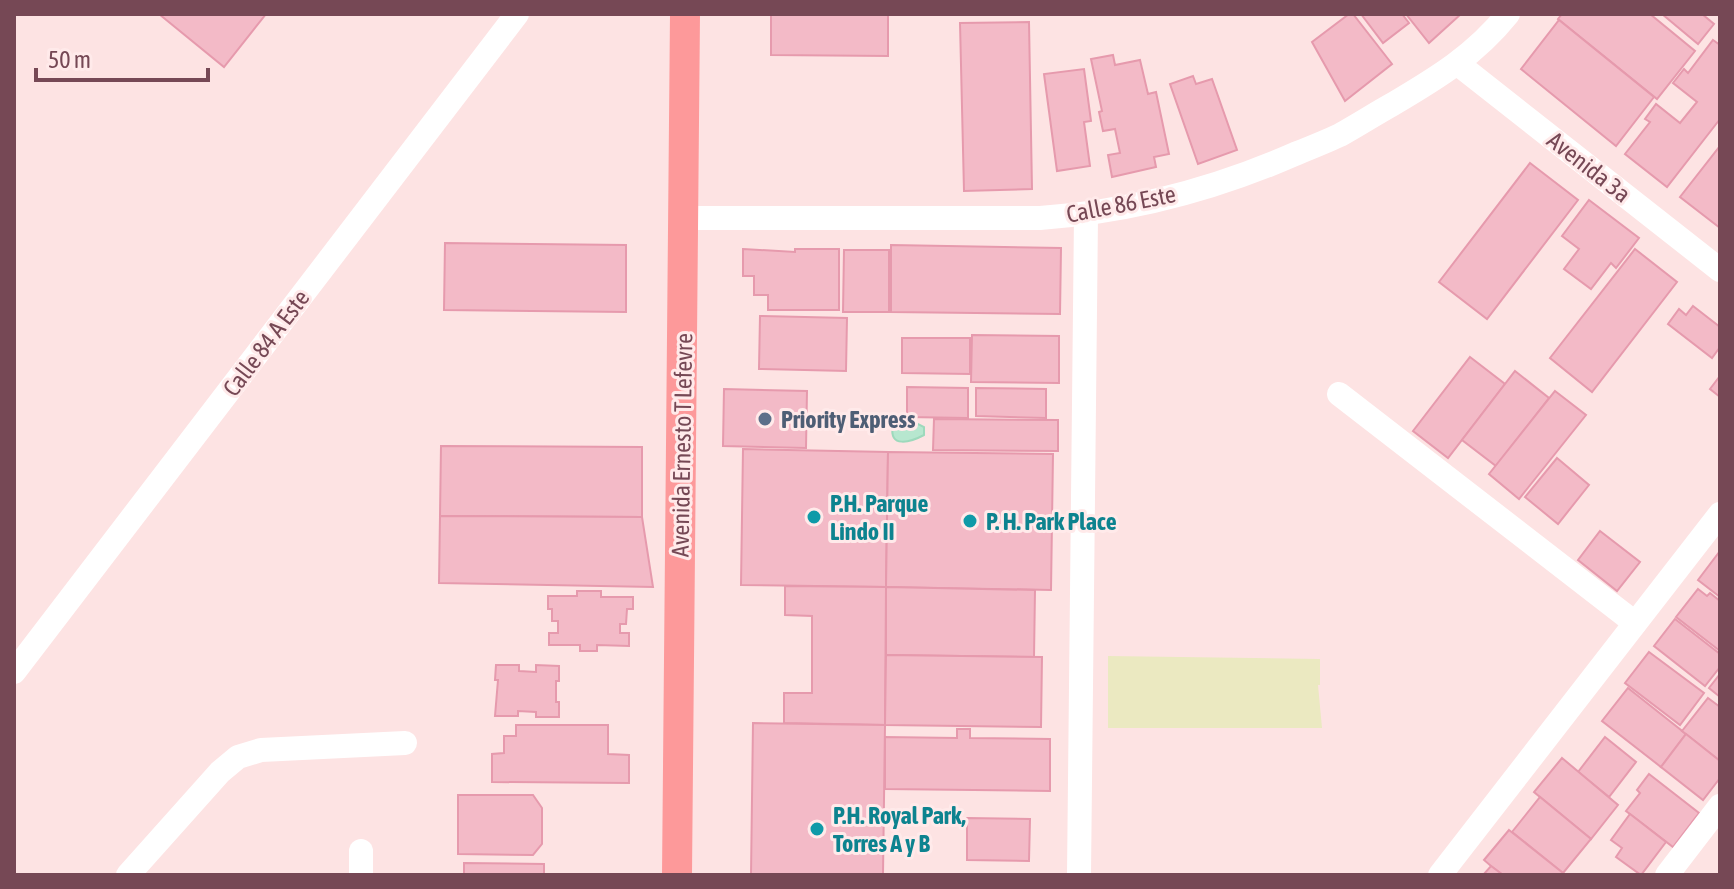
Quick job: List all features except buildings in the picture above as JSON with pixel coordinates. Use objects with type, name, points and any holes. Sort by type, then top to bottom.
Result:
[{"type":"main road","name":"Avenida Ernesto T Lefevre","points":[[677,875],[685,14]]},
{"type":"street","name":"Calle 84 A Este","points":[[14,672],[517,14]]},
{"type":"street","name":"Calle 86 Este","points":[[684,218],[1040,218],[1086,215],[1220,183],[1337,136],[1458,64],[1508,14]]},
{"type":"street","name":"Avenida 3a","points":[[1458,64],[1720,270]]},
{"type":"street","points":[[1079,875],[1086,215]]},
{"type":"street","points":[[1339,394],[1635,623]]},
{"type":"street","points":[[1440,875],[1720,514]]},
{"type":"street","points":[[128,875],[220,772],[238,757],[261,750],[405,743]]},
{"type":"street","points":[[1667,875],[1720,806]]},
{"type":"shaded area","points":[[914,422],[924,427],[924,435],[913,440],[897,441],[892,433],[893,425]]},
{"type":"shaded area","points":[[1108,656],[1320,659],[1318,685],[1322,728],[1108,728]]},
{"type":"place","name":"Priority Express","points":[[765,419]]},
{"type":"place","name":"P.H. Parque Lindo II","points":[[814,517]]},
{"type":"place","name":"P. H. Park Place","points":[[970,521]]},
{"type":"place","name":"P.H. Royal Park, Torres A y B","points":[[817,829]]}]
